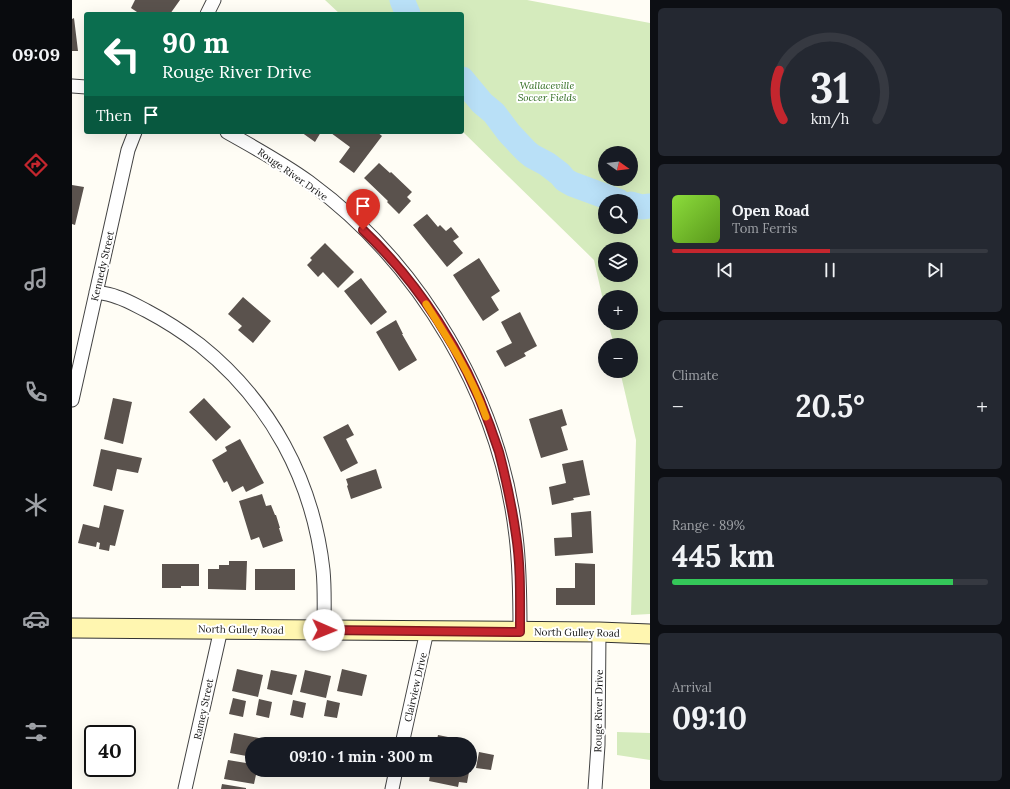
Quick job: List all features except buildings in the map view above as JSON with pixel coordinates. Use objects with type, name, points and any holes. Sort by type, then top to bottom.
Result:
[{"type":"street","points":[[208,12],[214,0]]},
{"type":"street","points":[[72,86],[84,87]]},
{"type":"street","name":"Kennedy Street","points":[[72,400],[128,150],[134,134]]},
{"type":"street","name":"Rouge River Drive","points":[[231,134],[268,155],[303,178],[345,212],[398,266],[426,303],[451,343],[469,376],[484,410],[498,451],[510,498],[520,577],[520,632]]},
{"type":"street","points":[[96,292],[118,297],[138,306],[164,320],[189,337],[213,356],[232,374],[252,396],[270,420],[295,465],[306,492],[314,520],[323,571],[325,600],[324,630]]},
{"type":"street","name":"North Gulley Road","points":[[72,628],[599,632],[650,634]]},
{"type":"street","name":"Ramey Street","points":[[185,789],[221,629]]},
{"type":"street","name":"Clairview Drive","points":[[404,737],[427,631]]},
{"type":"street","name":"Rouge River Drive","points":[[595,789],[598,745],[599,632]]},
{"type":"street","points":[[392,789],[395,777]]},
{"type":"green space","name":"Wallaceville Soccer Fields","points":[[325,0],[527,0],[650,23],[650,614],[631,615],[636,440],[622,378],[638,378],[638,338],[612,338],[610,330],[638,330],[638,290],[601,290],[599,282],[638,282],[638,242],[598,242],[598,278],[594,260],[464,133],[464,12],[338,12]]},
{"type":"green space","points":[[617,732],[650,733],[650,760],[617,755]]},
{"type":"waterway","points":[[402,0],[407,12]]},
{"type":"waterway","points":[[464,81],[482,103],[494,113],[509,133],[526,151],[547,164],[565,180],[599,194]]},
{"type":"waterway","points":[[638,206],[650,206]]},
{"type":"slow traffic","points":[[426,304],[451,343],[469,376],[486,417]]},
{"type":"route","points":[[324,630],[520,632],[520,584],[516,536],[510,498],[498,451],[484,410],[469,376],[451,343],[426,303],[398,266],[363,230]]}]
